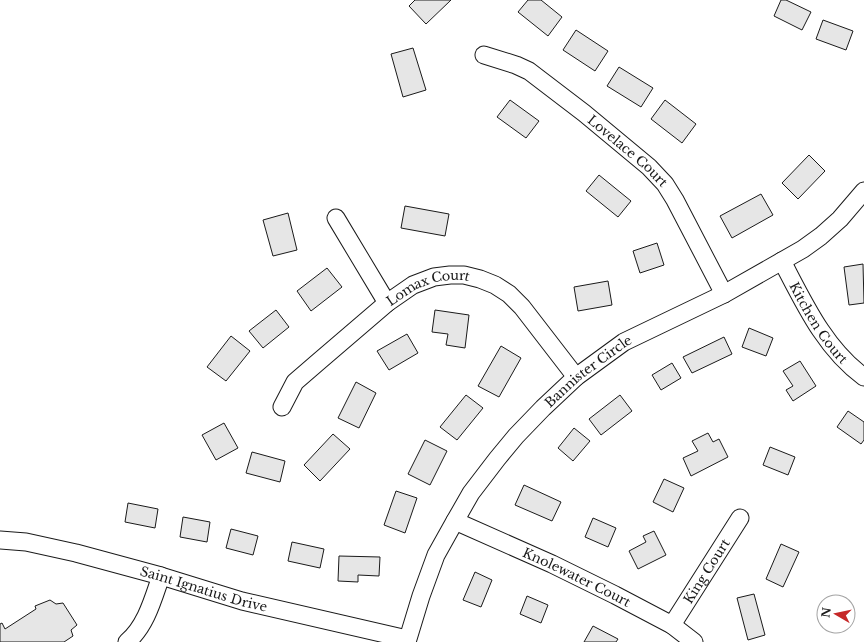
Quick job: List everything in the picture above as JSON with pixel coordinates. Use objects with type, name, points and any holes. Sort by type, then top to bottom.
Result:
[{"type":"street","name":"Lovelace Court","points":[[484,55],[516,65],[529,71],[584,112],[649,167],[665,184],[675,200],[724,294]]},
{"type":"street","name":"Bannister Circle","points":[[407,640],[436,555],[471,492],[497,459],[543,408],[576,377],[624,342],[724,294],[782,261],[821,236],[840,219],[864,191]]},
{"type":"street","points":[[336,218],[387,304]]},
{"type":"street","name":"Kitchen Court","points":[[782,261],[804,304],[832,348],[864,378]]},
{"type":"street","name":"Lomax Court","points":[[282,407],[295,382],[317,362],[387,304],[413,285],[434,277],[464,275],[480,278],[509,294],[522,307],[576,377]]},
{"type":"street","name":"King Court","points":[[672,625],[740,518]]},
{"type":"street","name":"Knolewater Court","points":[[455,521],[615,595],[672,625],[694,642]]},
{"type":"street","name":"Saint Ignatius Drive","points":[[0,540],[26,542],[76,553],[161,576],[242,601],[407,640]]},
{"type":"street","points":[[127,642],[141,626],[151,605],[161,576]]},
{"type":"building","points":[[415,0],[451,0],[426,24],[409,6]]},
{"type":"building","points":[[528,0],[541,0],[562,17],[548,36],[518,12]]},
{"type":"building","points":[[781,0],[786,0],[811,12],[802,30],[774,16]]},
{"type":"building","points":[[823,20],[853,31],[846,50],[816,39]]},
{"type":"building","points":[[576,30],[608,51],[595,71],[563,50]]},
{"type":"building","points":[[413,48],[426,90],[403,97],[391,54]]},
{"type":"building","points":[[619,67],[653,88],[641,107],[607,86]]},
{"type":"building","points":[[510,100],[539,121],[526,138],[497,117]]},
{"type":"building","points":[[665,100],[696,124],[682,143],[651,119]]},
{"type":"building","points":[[809,155],[825,171],[798,199],[782,183]]},
{"type":"building","points":[[599,175],[631,201],[618,217],[586,191]]},
{"type":"building","points":[[761,194],[773,215],[732,238],[720,216]]},
{"type":"building","points":[[405,206],[449,214],[445,236],[401,228]]},
{"type":"building","points":[[288,213],[297,250],[273,256],[263,220]]},
{"type":"building","points":[[657,243],[664,265],[640,273],[633,251]]},
{"type":"building","points":[[863,264],[864,303],[849,305],[844,267]]},
{"type":"building","points":[[327,268],[342,287],[311,311],[297,291]]},
{"type":"building","points":[[608,281],[612,305],[578,311],[574,287]]},
{"type":"building","points":[[276,310],[289,327],[263,348],[249,331]]},
{"type":"building","points":[[435,310],[469,315],[465,348],[446,345],[448,334],[432,332]]},
{"type":"building","points":[[749,328],[773,338],[766,356],[742,347]]},
{"type":"building","points":[[407,334],[418,353],[389,370],[377,351]]},
{"type":"building","points":[[231,336],[250,351],[226,381],[207,367]]},
{"type":"building","points":[[724,337],[732,354],[692,373],[683,357]]},
{"type":"building","points":[[501,346],[521,358],[499,397],[478,386]]},
{"type":"building","points":[[800,361],[816,386],[793,401],[786,390],[793,386],[783,371]]},
{"type":"building","points":[[672,363],[681,378],[661,390],[652,375]]},
{"type":"building","points":[[356,382],[376,393],[359,428],[338,418]]},
{"type":"building","points":[[466,395],[483,408],[457,440],[440,427]]},
{"type":"building","points":[[620,395],[632,411],[601,435],[589,419]]},
{"type":"building","points":[[848,411],[864,422],[864,440],[861,444],[837,427]]},
{"type":"building","points":[[224,423],[238,448],[216,460],[202,435]]},
{"type":"building","points":[[574,428],[590,441],[573,461],[558,448]]},
{"type":"building","points":[[708,433],[713,442],[719,439],[728,457],[691,476],[683,458],[698,451],[692,441]]},
{"type":"building","points":[[333,434],[350,449],[320,481],[304,465]]},
{"type":"building","points":[[425,440],[447,451],[430,485],[408,474]]},
{"type":"building","points":[[770,447],[795,457],[788,475],[763,465]]},
{"type":"building","points":[[252,452],[285,461],[280,482],[246,473]]},
{"type":"building","points":[[664,479],[684,488],[673,512],[653,502]]},
{"type":"building","points":[[524,485],[561,502],[552,521],[515,505]]},
{"type":"building","points":[[396,491],[417,498],[405,533],[384,525]]},
{"type":"building","points":[[128,503],[158,509],[155,528],[125,522]]},
{"type":"building","points":[[183,517],[210,522],[207,542],[180,537]]},
{"type":"building","points":[[593,518],[616,528],[608,547],[585,537]]},
{"type":"building","points":[[231,529],[258,536],[253,555],[226,548]]},
{"type":"building","points":[[654,531],[666,555],[638,569],[629,551],[646,542],[643,536]]},
{"type":"building","points":[[292,542],[324,549],[320,568],[288,561]]},
{"type":"building","points":[[781,544],[799,552],[783,587],[766,579]]},
{"type":"building","points":[[339,556],[380,557],[379,576],[358,575],[358,582],[338,581]]},
{"type":"building","points":[[475,572],[492,580],[481,607],[463,600]]},
{"type":"building","points":[[754,594],[765,635],[748,640],[737,598]]},
{"type":"building","points":[[527,596],[548,605],[541,623],[520,614]]},
{"type":"building","points":[[50,600],[56,604],[63,603],[77,625],[71,630],[73,636],[64,642],[0,642],[0,624],[2,623],[5,629],[36,609],[35,606]]},
{"type":"building","points":[[593,626],[618,639],[616,642],[584,642]]}]
